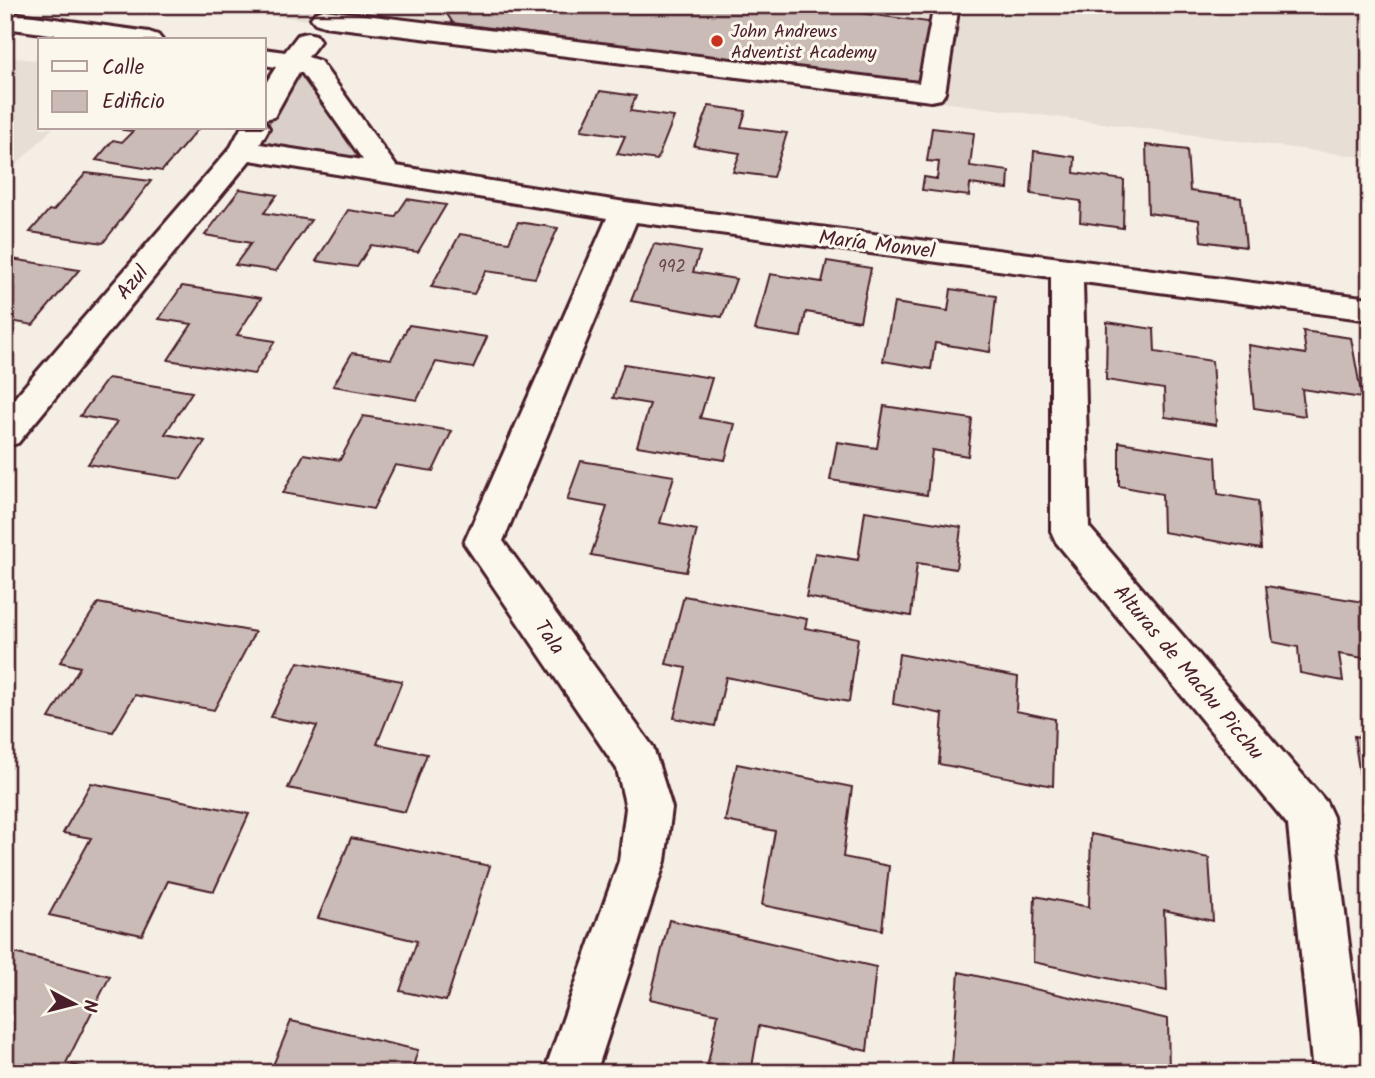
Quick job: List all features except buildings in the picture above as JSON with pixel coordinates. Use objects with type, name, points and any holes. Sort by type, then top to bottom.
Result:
[{"type":"street","points":[[266,104],[278,59],[329,11],[931,93],[947,5]]},
{"type":"street","points":[[5,20],[135,38]]},
{"type":"street","points":[[278,59],[311,67],[386,173]]},
{"type":"street","name":"María Monvel","points":[[249,139],[386,173],[625,211],[1370,309]]},
{"type":"street","name":"Azul","points":[[5,434],[249,139]]},
{"type":"street","name":"Tala","points":[[570,1073],[642,860],[649,808],[637,761],[483,543],[625,211]]},
{"type":"street","name":"Alturas de Machu Picchu","points":[[1067,269],[1070,531],[1310,817],[1339,1073]]},
{"type":"shaded area","points":[[192,5],[1370,5],[1370,158],[643,63]]},
{"type":"shaded area","points":[[5,56],[38,61],[38,130],[51,130],[5,176]]},
{"type":"shaded area","points":[[295,68],[308,78],[367,162],[259,145]]},
{"type":"place","name":"John Andrews Adventist Academy","points":[[717,41]]}]
